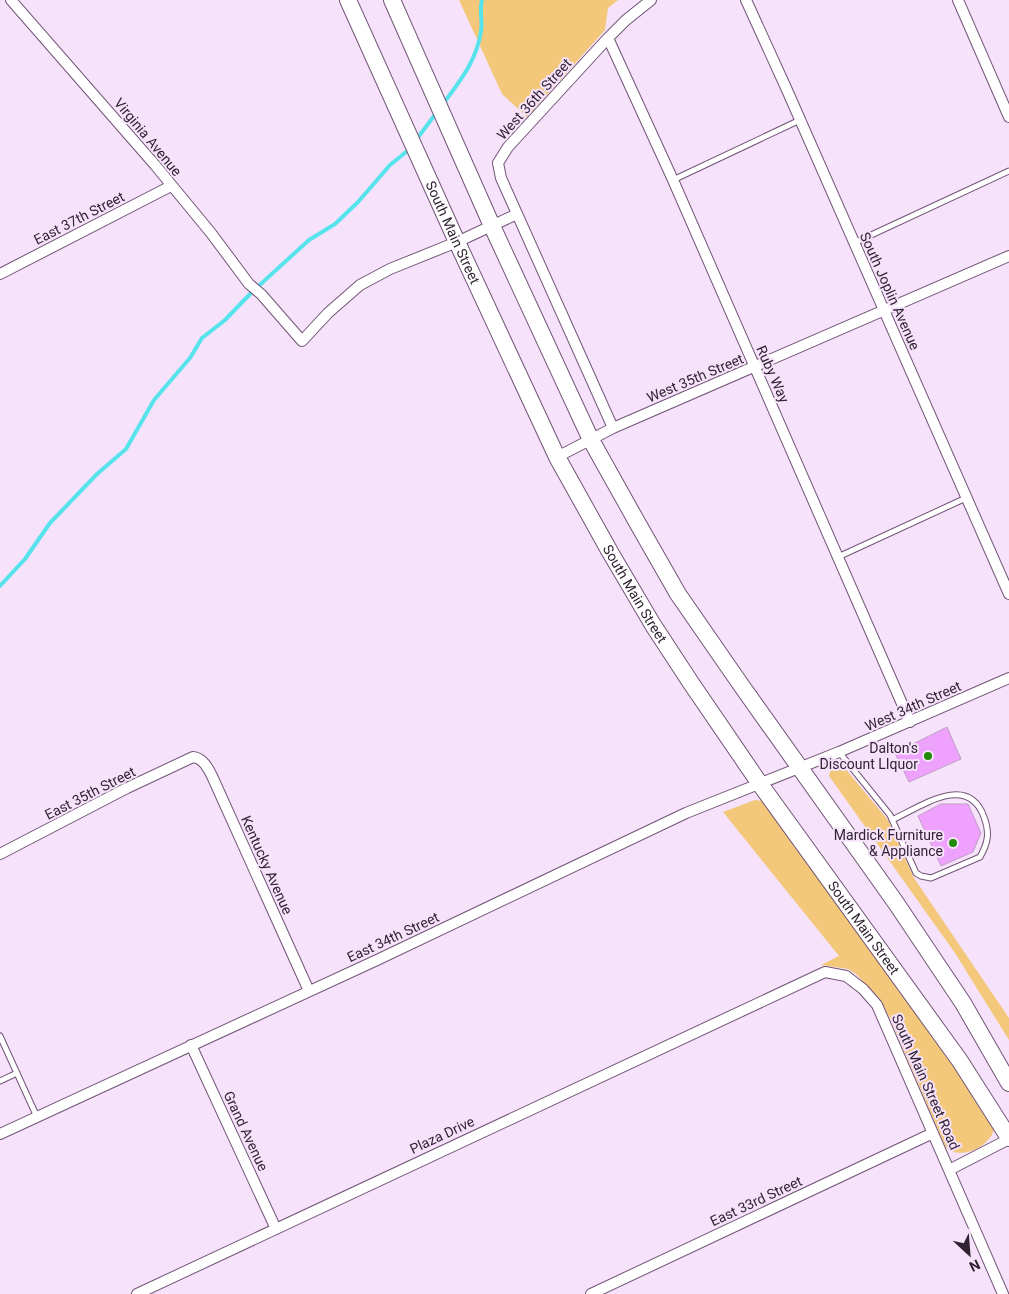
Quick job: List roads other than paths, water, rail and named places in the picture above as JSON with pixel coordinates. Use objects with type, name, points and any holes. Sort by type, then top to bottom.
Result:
[{"type":"main road","name":"South Main Street","points":[[348,0],[457,242],[557,457],[610,552],[653,625],[760,784],[955,1053],[1009,1138]]},
{"type":"main road","points":[[392,0],[492,226],[591,440],[678,594],[896,903],[962,1004],[1009,1083]]},
{"type":"street","name":"Virginia Avenue","points":[[12,0],[154,164],[211,233],[249,284],[261,294],[302,341],[328,313],[360,285],[390,270],[457,242]]},
{"type":"street","name":"West 36th Street","points":[[516,214],[501,178],[498,163],[508,147],[608,38],[626,20],[651,0]]},
{"type":"street","name":"South Joplin Avenue","points":[[746,0],[1009,594]]},
{"type":"street","points":[[958,0],[1009,117]]},
{"type":"street","name":"Ruby Way","points":[[608,38],[673,180],[910,722]]},
{"type":"street","name":"East 37th Street","points":[[0,274],[171,186]]},
{"type":"street","points":[[457,242],[516,214],[613,428]]},
{"type":"street","name":"West 35th Street","points":[[557,457],[613,428],[884,312],[1009,256]]},
{"type":"street","name":"West 34th Street","points":[[800,768],[1009,678]]},
{"type":"street","name":"East 35th Street","points":[[0,854],[127,788],[193,757]]},
{"type":"street","name":"Kentucky Avenue","points":[[193,757],[200,759],[210,772],[309,991]]},
{"type":"street","name":"East 34th Street","points":[[0,1134],[686,813],[800,768]]},
{"type":"street","name":"South Main Street Road","points":[[759,1002],[825,972],[846,976],[863,989],[877,1005],[1003,1294]]},
{"type":"street","name":"Plaza Drive","points":[[137,1294],[759,1002]]},
{"type":"street","name":"Grand Avenue","points":[[191,1045],[276,1228]]},
{"type":"street","name":"East 33rd Street","points":[[591,1294],[933,1133]]},
{"type":"street","points":[[949,1170],[1009,1138]]},
{"type":"lane","points":[[673,180],[800,120]]},
{"type":"lane","points":[[854,243],[1009,171]]},
{"type":"lane","points":[[838,557],[966,498]]},
{"type":"lane","points":[[839,752],[892,820],[916,873],[921,876],[931,878],[980,857],[989,838],[984,816],[978,804],[970,797],[950,794],[936,798],[892,820]]},
{"type":"lane","points":[[0,1036],[37,1116]]},
{"type":"lane","points":[[0,1081],[17,1073]]},
{"type":"waterway","points":[[443,104],[467,70],[476,51],[481,27],[482,0]]},
{"type":"waterway","points":[[416,140],[437,112]]},
{"type":"waterway","points":[[0,586],[25,559],[50,523],[97,474],[126,449],[154,400],[190,358],[202,338],[225,320],[253,291],[309,240],[335,224],[358,202],[390,165],[411,148]]},
{"type":"place","name":"Dalton's Discount LIquor","points":[[928,756]]},
{"type":"place","name":"Mardick Furniture & Appliance","points":[[953,843]]}]
